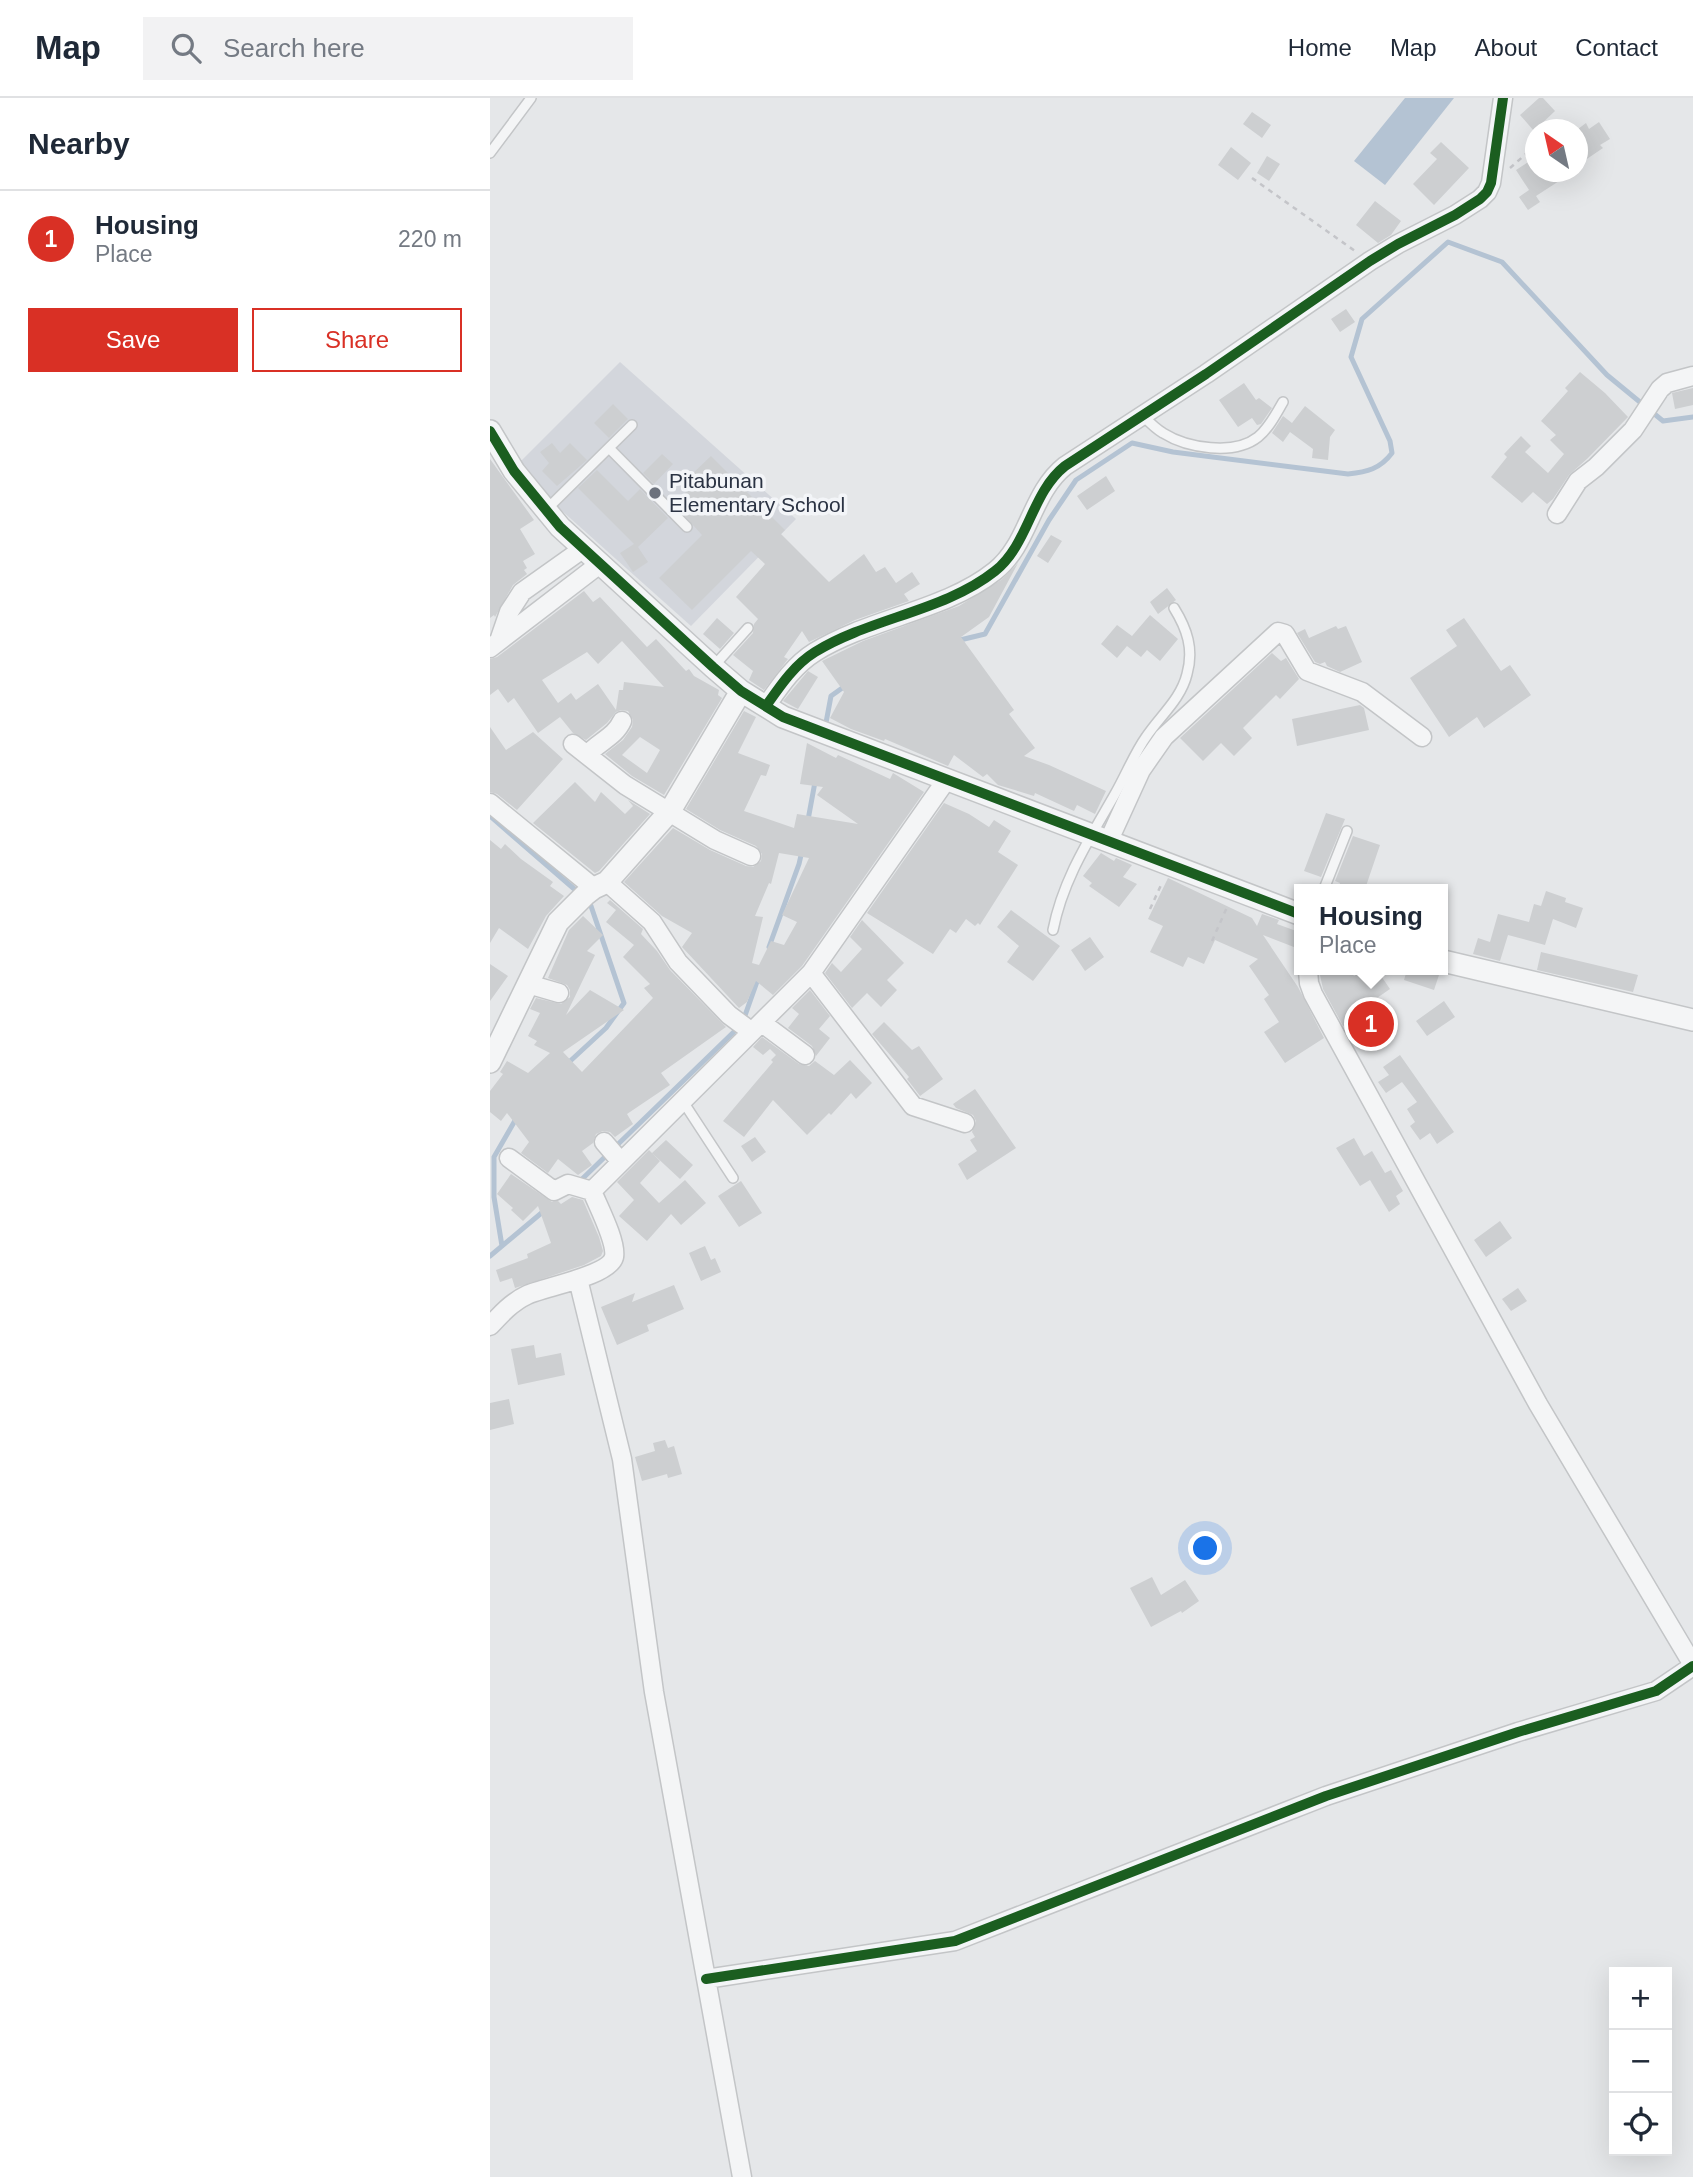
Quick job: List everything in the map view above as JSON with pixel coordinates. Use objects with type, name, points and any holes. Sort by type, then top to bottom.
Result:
[{"type":"street","points":[[774,711],[783,682],[814,652],[881,621],[960,591],[994,572],[1015,547],[1051,477],[1370,261],[1455,215],[1487,192],[1491,183],[1503,98]]},
{"type":"street","points":[[1557,514],[1578,481],[1628,436],[1648,403],[1667,383],[1693,376]]},
{"type":"street","points":[[490,431],[514,471],[544,511],[713,667],[741,691],[774,711],[1294,912]]},
{"type":"street","points":[[495,644],[509,612],[522,592],[584,548]]},
{"type":"street","points":[[495,644],[601,563]]},
{"type":"street","points":[[1100,837],[1164,737],[1278,632],[1285,634],[1307,671],[1362,692],[1422,737]]},
{"type":"street","points":[[490,1062],[558,922],[670,811],[741,691]]},
{"type":"street","points":[[587,755],[619,728],[622,721]]},
{"type":"street","points":[[573,744],[625,785],[715,841],[751,856]]},
{"type":"street","points":[[509,1158],[554,1191],[580,1187],[613,1152],[682,1100],[752,1027],[811,974],[947,779]]},
{"type":"street","points":[[490,803],[590,892],[652,922],[678,962],[729,1015],[805,1055]]},
{"type":"street","points":[[1448,962],[1693,1020]]},
{"type":"street","points":[[811,974],[913,1106],[965,1123]]},
{"type":"street","points":[[706,1979],[955,1941],[1326,1796],[1518,1732],[1657,1691],[1693,1666],[1526,1382],[1313,994],[1308,975]]},
{"type":"street","points":[[528,984],[559,993]]},
{"type":"street","points":[[490,1326],[503,1311],[526,1296],[609,1266],[614,1257],[614,1246],[580,1187]]},
{"type":"street","points":[[578,1279],[622,1460],[654,1692],[742,2177]]},
{"type":"lane","points":[[490,153],[531,98]]},
{"type":"lane","points":[[1143,416],[1161,432],[1186,443],[1231,447],[1256,439],[1267,428],[1283,402]]},
{"type":"lane","points":[[544,511],[632,425]]},
{"type":"lane","points":[[609,448],[687,527]]},
{"type":"lane","points":[[1053,930],[1064,888],[1077,860],[1100,837],[1145,739],[1176,699],[1187,676],[1190,655],[1188,635],[1174,608]]},
{"type":"lane","points":[[713,667],[748,628]]},
{"type":"lane","points":[[1326,884],[1347,831]]},
{"type":"lane","points":[[682,1100],[733,1178]]},
{"type":"path","points":[[1252,178],[1370,261]]},
{"type":"path","points":[[1150,909],[1171,866]]},
{"type":"path","points":[[1212,940],[1235,889]]},
{"type":"shaded area","name":"Pitabunan Elementary School","points":[[620,362],[796,519],[691,626],[514,468]]},
{"type":"water","points":[[1405,98],[1454,98],[1385,185],[1354,161]]},
{"type":"building","points":[[1539,98],[1543,98],[1555,111],[1547,119],[1525,121],[1520,115]]},
{"type":"building","points":[[1252,112],[1271,125],[1262,138],[1243,124]]},
{"type":"building","points":[[1599,122],[1610,139],[1600,145],[1603,148],[1588,158],[1588,127],[1589,129]]},
{"type":"building","points":[[1441,142],[1469,168],[1434,205],[1413,184],[1437,159],[1430,153]]},
{"type":"building","points":[[1231,147],[1251,163],[1238,180],[1218,165]]},
{"type":"building","points":[[1267,156],[1280,164],[1269,181],[1257,173]]},
{"type":"building","points":[[1525,164],[1525,182],[1558,182],[1536,196],[1540,202],[1528,210],[1519,197],[1529,190],[1516,170]]},
{"type":"building","points":[[1375,201],[1401,221],[1391,235],[1378,243],[1356,225]]},
{"type":"building","points":[[1346,309],[1355,322],[1340,332],[1331,319]]},
{"type":"building","points":[[1580,372],[1628,417],[1569,475],[1547,504],[1533,492],[1522,503],[1491,477],[1507,457],[1504,454],[1521,436],[1531,446],[1525,452],[1548,473],[1564,454],[1550,440],[1556,435],[1541,421],[1568,391],[1565,388]]},
{"type":"building","points":[[1244,383],[1256,400],[1259,398],[1272,408],[1261,424],[1257,425],[1252,418],[1238,427],[1219,400]]},
{"type":"building","points":[[1693,388],[1693,405],[1675,409],[1672,393]]},
{"type":"building","points":[[613,404],[628,419],[609,438],[594,423]]},
{"type":"building","points":[[1305,406],[1335,430],[1330,437],[1328,460],[1312,458],[1313,449],[1290,432],[1283,442],[1272,433],[1283,416],[1292,423]]},
{"type":"building","points":[[552,443],[560,453],[570,443],[587,460],[557,486],[542,471],[549,463],[540,452]]},
{"type":"building","points":[[662,454],[673,464],[654,484],[643,473]]},
{"type":"building","points":[[711,456],[785,530],[781,534],[829,582],[864,554],[876,572],[885,567],[896,583],[912,572],[920,584],[904,594],[909,601],[855,620],[809,642],[802,631],[784,657],[788,659],[764,690],[749,680],[753,671],[733,655],[753,633],[758,619],[736,597],[765,564],[751,551],[692,610],[659,578],[702,535],[674,504],[696,482],[690,476]]},
{"type":"building","points":[[490,459],[534,520],[520,529],[535,554],[523,561],[527,574],[513,585],[495,617],[494,615],[490,618]]},
{"type":"building","points":[[597,470],[628,501],[640,489],[668,518],[638,547],[648,562],[633,572],[620,553],[634,544],[578,488]]},
{"type":"building","points":[[1106,476],[1115,491],[1087,510],[1077,496]]},
{"type":"building","points":[[1051,535],[1062,541],[1048,563],[1037,556]]},
{"type":"building","points":[[1018,563],[989,617],[961,637],[1014,710],[1009,714],[1035,748],[1024,756],[1106,791],[1095,814],[1077,805],[1074,811],[1035,793],[1034,796],[998,785],[987,774],[983,777],[954,755],[948,766],[885,739],[884,741],[851,729],[830,718],[844,692],[822,661],[863,641],[959,606],[1001,580]]},
{"type":"building","points":[[1167,588],[1176,600],[1158,614],[1150,602]]},
{"type":"building","points":[[584,591],[593,602],[600,597],[647,647],[656,639],[686,671],[689,669],[694,676],[719,690],[718,695],[722,698],[664,795],[632,776],[605,754],[623,740],[632,727],[633,720],[628,711],[616,712],[586,740],[573,733],[560,717],[538,733],[514,698],[508,703],[498,689],[490,695],[490,659],[497,657]],"holes":[[[622,641],[664,687],[624,682],[623,690],[619,690],[616,710],[598,684],[576,700],[571,693],[558,703],[542,680],[587,652],[598,664]],[[640,737],[660,750],[647,773],[622,755]]]},
{"type":"building","points":[[1150,615],[1178,639],[1160,661],[1147,650],[1141,657],[1127,646],[1117,658],[1101,644],[1117,625],[1132,636]]},
{"type":"building","points":[[717,618],[734,633],[720,649],[703,634]]},
{"type":"building","points":[[1464,618],[1501,671],[1510,665],[1531,695],[1484,728],[1477,717],[1449,737],[1410,678],[1457,646],[1446,630]]},
{"type":"building","points":[[1336,626],[1338,629],[1346,626],[1362,662],[1340,672],[1327,666],[1325,662],[1315,662],[1297,633],[1305,629],[1309,638]]},
{"type":"building","points":[[1272,653],[1281,661],[1286,658],[1299,679],[1280,699],[1276,695],[1243,728],[1252,738],[1234,756],[1221,743],[1203,761],[1180,738]]},
{"type":"building","points":[[808,671],[818,677],[798,709],[783,701]]},
{"type":"building","points":[[1360,705],[1364,708],[1369,730],[1297,746],[1292,719]]},
{"type":"building","points":[[744,711],[756,717],[738,753],[770,765],[766,776],[761,775],[744,811],[794,828],[797,814],[858,824],[817,795],[823,787],[800,784],[807,743],[836,758],[838,755],[890,779],[893,773],[924,792],[802,966],[773,995],[756,981],[747,1002],[739,1008],[682,947],[692,933],[662,916],[624,882],[673,828],[710,850],[746,866],[753,867],[761,861],[762,854],[756,846],[720,830],[686,809]],"holes":[[[779,853],[809,858],[782,915],[797,922],[784,945],[771,941],[759,965],[752,963],[763,917],[755,916],[769,883],[771,884]]]},
{"type":"building","points":[[490,727],[506,750],[533,732],[563,759],[517,810],[497,794],[490,792]]},
{"type":"building","points":[[575,782],[595,802],[601,792],[625,814],[633,806],[628,800],[650,814],[595,873],[533,823]]},
{"type":"building","points":[[944,803],[989,827],[994,820],[1011,831],[998,852],[1018,865],[980,925],[978,923],[975,926],[966,919],[956,933],[950,929],[933,954],[867,913]]},
{"type":"building","points":[[1326,813],[1345,819],[1321,877],[1304,871]]},
{"type":"building","points":[[1353,836],[1380,845],[1367,884],[1340,884],[1335,881]]},
{"type":"building","points":[[490,840],[501,849],[505,844],[553,882],[550,886],[564,896],[546,916],[528,949],[499,928],[490,943]]},
{"type":"building","points":[[1101,853],[1114,861],[1116,858],[1132,865],[1123,877],[1137,884],[1119,907],[1089,886],[1092,883],[1083,876]]},
{"type":"building","points":[[1168,878],[1252,918],[1257,926],[1262,914],[1279,920],[1277,924],[1294,930],[1294,947],[1263,935],[1298,987],[1324,1038],[1285,1063],[1264,1032],[1279,1022],[1264,999],[1269,995],[1249,966],[1258,959],[1215,940],[1204,964],[1188,957],[1183,967],[1150,952],[1163,926],[1148,919]]},
{"type":"building","points":[[1546,891],[1583,908],[1576,928],[1553,919],[1545,945],[1508,935],[1500,961],[1473,954],[1478,938],[1490,942],[1498,914],[1529,922],[1534,904],[1541,906]]},
{"type":"building","points":[[610,900],[643,929],[641,934],[670,970],[726,1027],[661,1073],[670,1085],[627,1114],[633,1124],[615,1137],[610,1132],[596,1134],[593,1143],[582,1151],[592,1165],[578,1175],[558,1159],[548,1173],[521,1153],[529,1142],[507,1113],[501,1121],[490,1112],[490,1091],[503,1074],[500,1072],[507,1061],[528,1073],[550,1053],[534,1045],[537,1041],[528,1036],[540,1013],[530,1009],[536,998],[561,1004],[570,997],[567,985],[548,978],[569,930],[583,916],[603,935],[587,951],[595,955],[566,1015],[590,990],[624,1010],[563,1052],[582,1072],[653,998],[644,988],[650,984],[623,957],[634,945],[606,922],[616,910],[607,903]]},
{"type":"building","points":[[1011,910],[1060,946],[1033,981],[1007,962],[1019,946],[997,927]]},
{"type":"building","points":[[862,920],[904,963],[887,980],[897,990],[881,1007],[867,993],[852,1008],[825,973],[832,963],[841,972],[862,949],[850,937]]},
{"type":"building","points":[[1090,937],[1104,957],[1085,971],[1071,950]]},
{"type":"building","points":[[1541,952],[1638,975],[1633,992],[1537,970]]},
{"type":"building","points":[[490,964],[508,976],[490,1001]]},
{"type":"building","points":[[1320,975],[1380,975],[1390,989],[1374,1000],[1394,1029],[1367,1048],[1350,1022],[1343,1026],[1323,989]]},
{"type":"building","points":[[1406,975],[1439,975],[1434,990],[1404,980]]},
{"type":"building","points":[[810,990],[830,1016],[819,1029],[830,1038],[816,1056],[812,1046],[788,1028],[799,1014],[792,1008]]},
{"type":"building","points":[[1444,1001],[1455,1017],[1427,1036],[1416,1021]]},
{"type":"building","points":[[884,1022],[912,1050],[919,1046],[943,1079],[920,1096],[907,1079],[909,1077],[872,1034]]},
{"type":"building","points":[[762,1037],[799,1064],[809,1066],[815,1061],[834,1075],[850,1060],[872,1083],[856,1099],[851,1093],[831,1115],[829,1113],[807,1135],[773,1100],[744,1137],[723,1121],[773,1062],[771,1060],[776,1055],[770,1049],[763,1055],[753,1047]]},
{"type":"building","points":[[1400,1055],[1454,1132],[1437,1144],[1430,1133],[1420,1140],[1410,1126],[1415,1122],[1407,1109],[1417,1102],[1402,1082],[1386,1093],[1378,1082],[1389,1075],[1383,1067]]},
{"type":"building","points":[[975,1089],[1016,1148],[967,1180],[958,1164],[977,1151],[970,1140],[975,1137],[972,1132],[976,1121],[973,1115],[953,1104]]},
{"type":"building","points":[[755,1137],[766,1152],[752,1162],[741,1146]]},
{"type":"building","points":[[1354,1138],[1364,1156],[1372,1151],[1385,1173],[1391,1170],[1403,1191],[1396,1196],[1400,1204],[1389,1212],[1370,1180],[1360,1186],[1336,1148]]},
{"type":"building","points":[[666,1140],[693,1165],[680,1179],[652,1153]]},
{"type":"building","points":[[649,1150],[660,1161],[640,1183],[659,1203],[685,1180],[706,1203],[681,1225],[671,1214],[647,1241],[619,1216],[634,1200],[617,1182]]},
{"type":"building","points":[[511,1174],[552,1202],[558,1201],[561,1204],[572,1197],[583,1200],[599,1237],[603,1251],[601,1256],[584,1265],[515,1288],[512,1278],[500,1282],[496,1270],[528,1258],[527,1254],[551,1243],[538,1206],[523,1221],[497,1194]]},
{"type":"building","points":[[741,1181],[762,1213],[739,1227],[718,1196]]},
{"type":"building","points":[[1500,1221],[1512,1238],[1486,1257],[1474,1240]]},
{"type":"building","points":[[705,1246],[711,1260],[715,1258],[721,1272],[701,1281],[689,1253]]},
{"type":"building","points":[[674,1285],[684,1309],[647,1325],[649,1331],[617,1345],[601,1307],[635,1293],[632,1302]]},
{"type":"building","points":[[1518,1288],[1527,1301],[1511,1311],[1502,1299]]},
{"type":"building","points":[[534,1345],[536,1358],[561,1353],[565,1375],[518,1385],[511,1349]]},
{"type":"building","points":[[509,1399],[514,1424],[490,1430],[490,1403]]},
{"type":"building","points":[[665,1440],[668,1448],[674,1446],[682,1474],[668,1478],[667,1474],[642,1481],[635,1457],[655,1451],[653,1443]]},
{"type":"building","points":[[1152,1577],[1161,1595],[1185,1580],[1199,1601],[1182,1613],[1181,1611],[1151,1627],[1130,1588]]},
{"type":"waterway","points":[[956,641],[985,634],[1049,520],[1076,480],[1132,443],[1173,452],[1348,474],[1367,471],[1383,463],[1392,453],[1390,441],[1351,357],[1362,319],[1448,242],[1502,262],[1607,375],[1663,421],[1693,417]]},
{"type":"waterway","points":[[825,728],[831,696],[845,686]]},
{"type":"waterway","points":[[808,820],[815,782]]},
{"type":"waterway","points":[[490,816],[580,894]]},
{"type":"waterway","points":[[769,947],[802,851]]},
{"type":"waterway","points":[[567,1064],[606,1028],[624,1003],[587,901]]},
{"type":"waterway","points":[[579,1182],[742,1024],[759,976]]},
{"type":"waterway","points":[[502,1246],[494,1197],[494,1157],[517,1117]]},
{"type":"waterway","points":[[490,1256],[545,1210]]},
{"type":"cycle path","points":[[766,706],[794,670],[815,652],[836,640],[954,596],[995,571],[1016,547],[1044,490],[1065,466],[1206,374],[1370,261],[1480,199],[1491,183],[1503,98]]},
{"type":"cycle path","points":[[490,431],[514,471],[560,527],[741,691],[783,717],[1294,912]]},
{"type":"cycle path","points":[[706,1979],[955,1941],[1326,1796],[1518,1732],[1656,1691],[1693,1666]]},
{"type":"place","name":"Pitabunan Elementary School","points":[[655,493]]},
{"type":"place","name":"Housing","points":[[1371,1024]]}]
